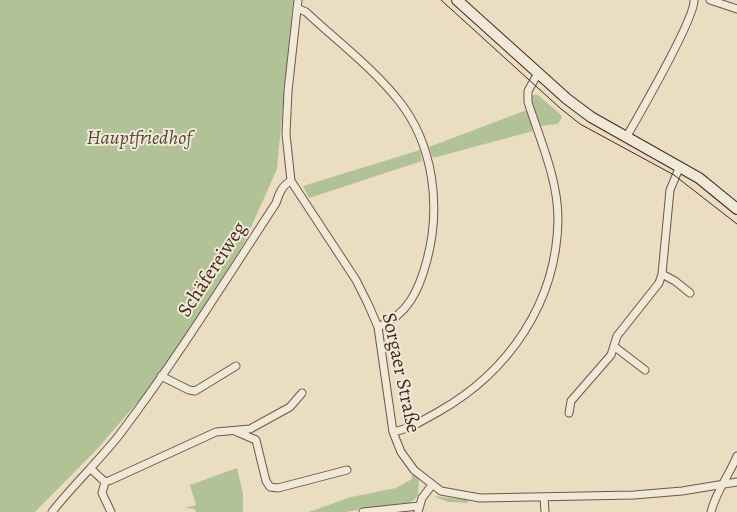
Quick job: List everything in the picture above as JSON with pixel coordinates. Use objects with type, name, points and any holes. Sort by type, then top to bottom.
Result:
[{"type":"street","name":"Sorgaer Straße","points":[[298,0],[286,134],[291,181],[356,280],[378,327],[393,432],[410,464],[432,485],[450,494],[468,498],[634,495],[682,491],[737,482]]},
{"type":"street","points":[[457,0],[538,74],[591,117],[680,166],[699,178],[737,209]]},
{"type":"street","points":[[626,136],[669,57],[694,0]]},
{"type":"street","points":[[710,0],[737,9]]},
{"type":"street","points":[[297,8],[306,12],[400,102],[413,124],[426,155],[432,178],[435,212],[431,246],[425,268],[412,302],[390,322],[378,327]]},
{"type":"street","points":[[393,432],[404,430],[447,406],[492,373],[519,342],[541,303],[551,271],[558,218],[551,171],[528,102],[528,91],[538,74]]},
{"type":"street","points":[[569,413],[571,401],[611,355],[617,336],[655,289],[662,274],[670,190],[680,166]]},
{"type":"street","name":"Schäfereiweg","points":[[52,512],[118,436],[215,298],[276,202],[281,190],[286,183],[291,181]]},
{"type":"street","points":[[662,274],[675,281],[690,294]]},
{"type":"street","points":[[615,347],[645,370]]},
{"type":"street","points":[[161,376],[189,390],[195,391],[236,366]]},
{"type":"street","points":[[105,482],[216,432],[236,432],[250,429],[290,407],[302,392]]},
{"type":"street","points":[[236,432],[256,440],[266,481],[270,487],[278,488],[346,470]]},
{"type":"street","points":[[711,512],[721,484],[730,473],[737,456]]},
{"type":"street","points":[[91,469],[105,482]]},
{"type":"street","points":[[105,482],[102,494],[111,512]]},
{"type":"street","points":[[363,512],[419,509],[432,485]]},
{"type":"street","points":[[544,497],[545,512]]},
{"type":"green space","name":"Hauptfriedhof","points":[[0,0],[293,0],[277,169],[243,245],[188,332],[142,397],[98,448],[35,512],[0,512]]},
{"type":"green space","points":[[538,95],[560,114],[562,117],[558,124],[540,126],[531,102],[531,97]]},
{"type":"green space","points":[[527,110],[533,131],[433,158],[429,147]]},
{"type":"green space","points":[[420,150],[422,161],[309,198],[303,186]]},
{"type":"green space","points":[[401,458],[419,479],[418,495],[414,500],[406,504],[372,507],[346,512],[309,512],[351,497],[396,488],[412,479],[412,474]]},
{"type":"green space","points":[[237,468],[243,494],[243,512],[196,512],[195,509],[185,508],[196,505],[190,485]]},
{"type":"green space","points":[[433,496],[467,500],[468,503],[448,502]]},
{"type":"tram line","points":[[441,0],[580,124],[674,175],[737,224]]}]
